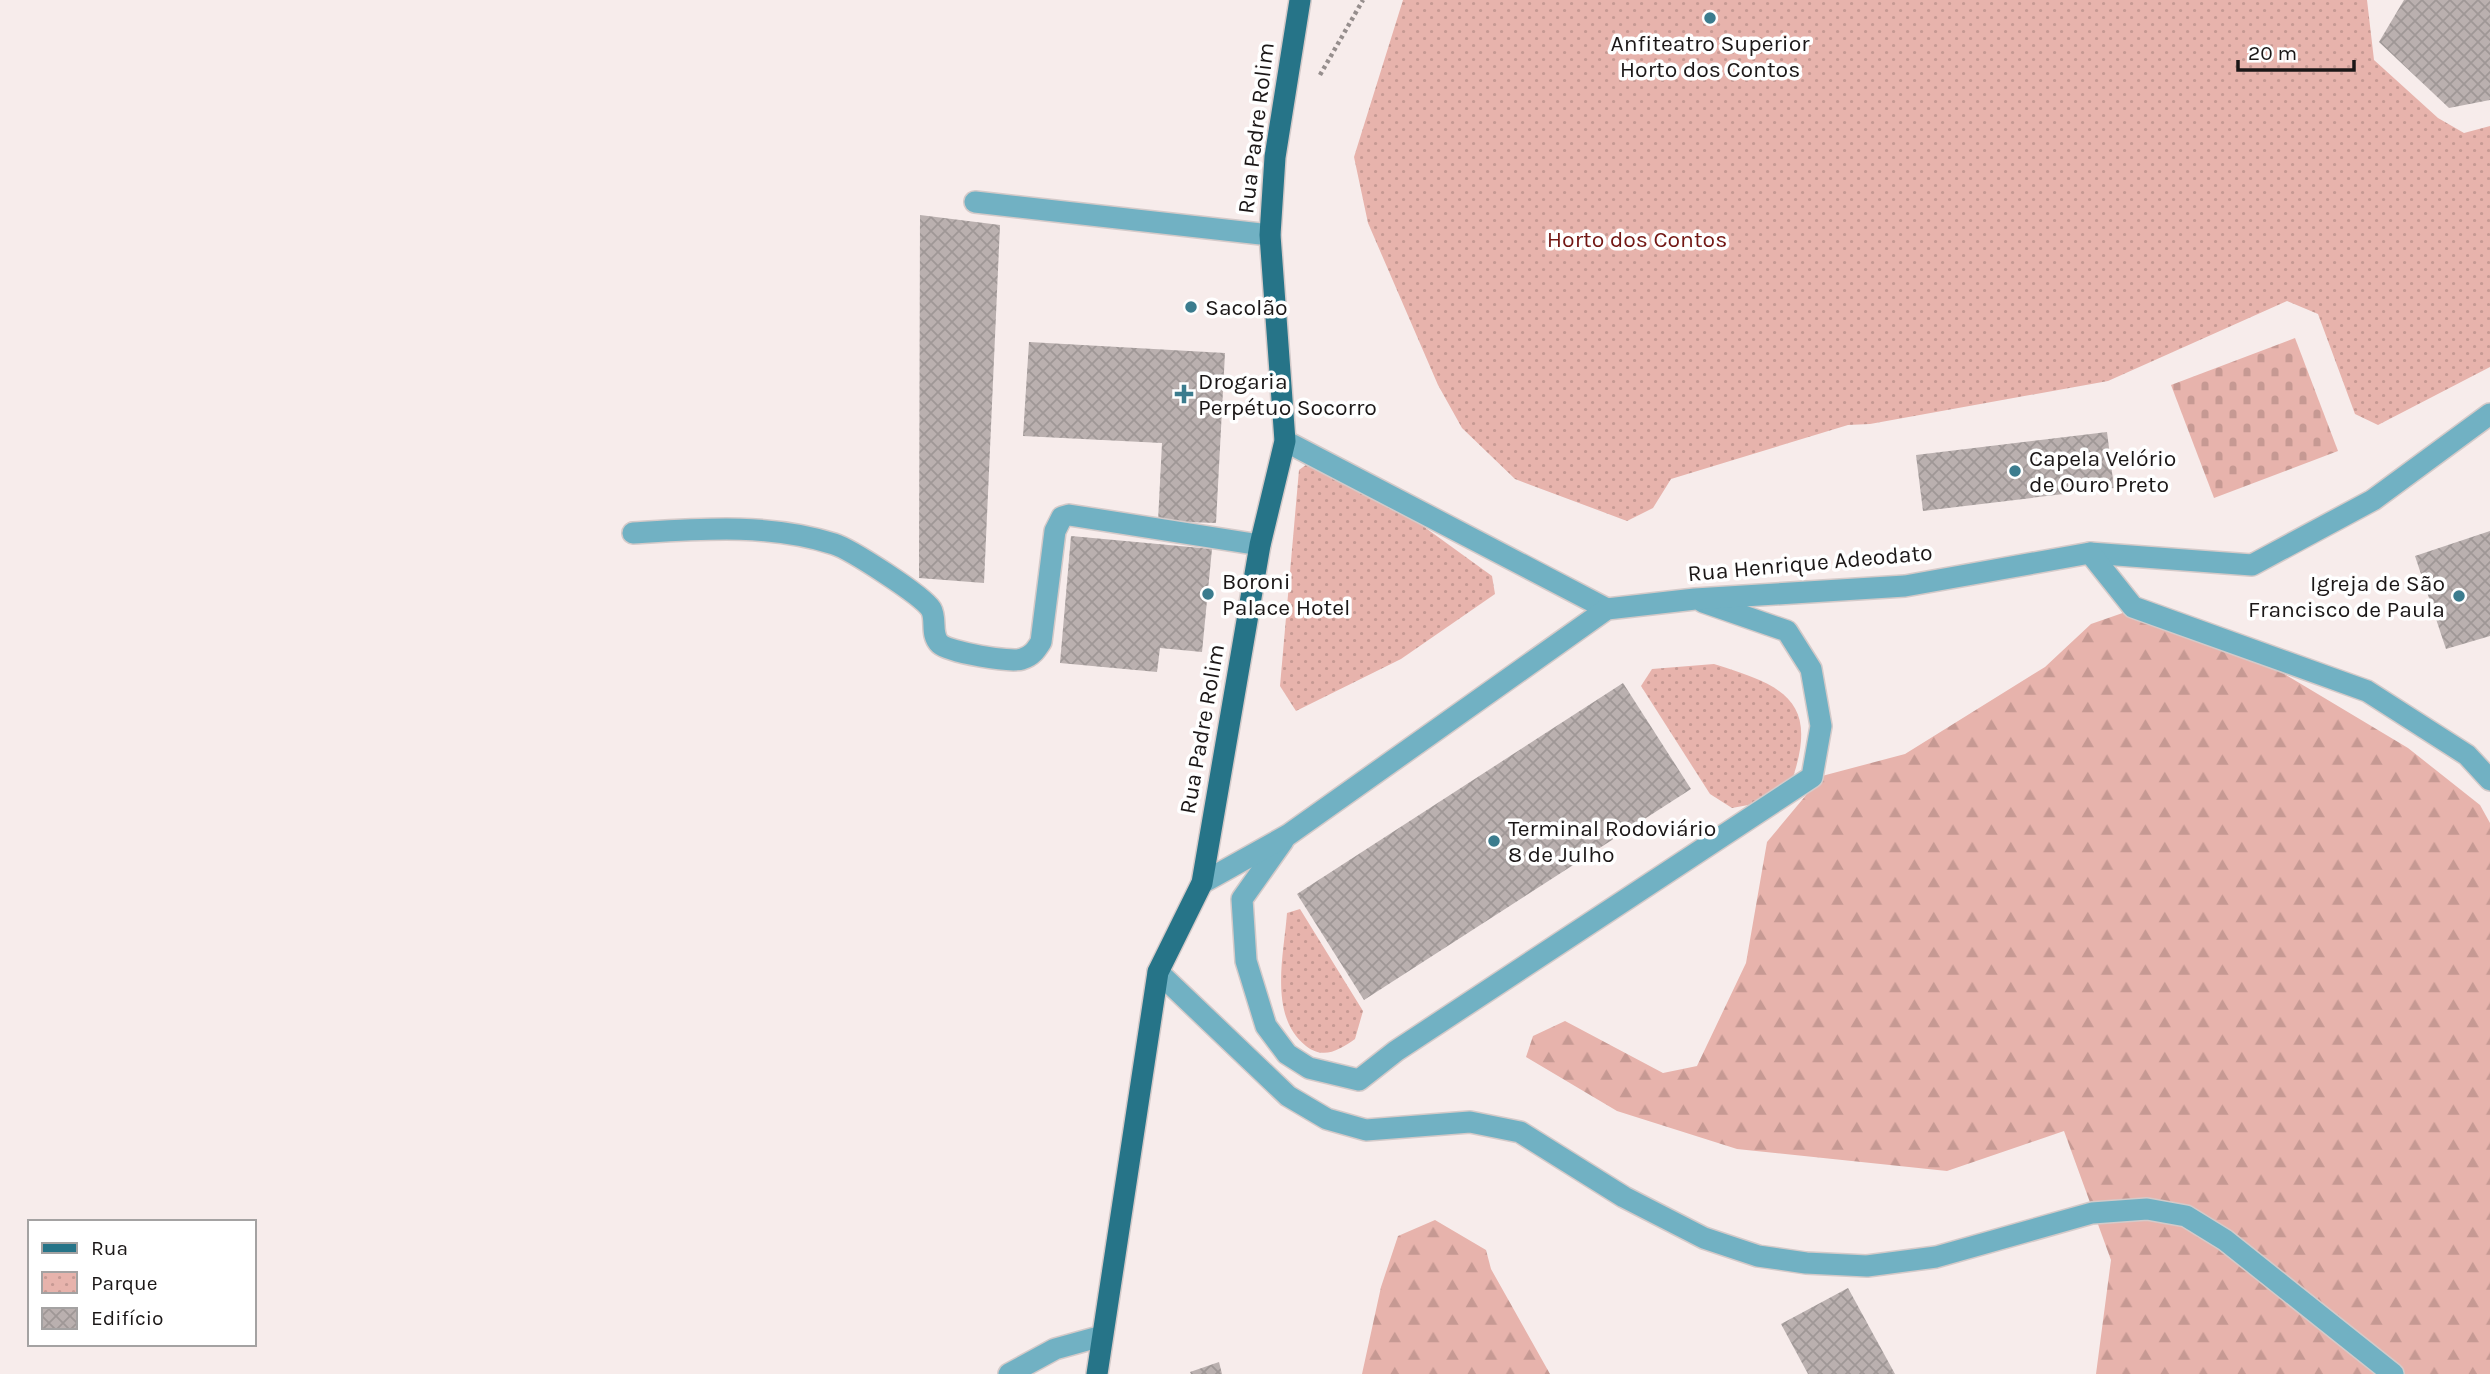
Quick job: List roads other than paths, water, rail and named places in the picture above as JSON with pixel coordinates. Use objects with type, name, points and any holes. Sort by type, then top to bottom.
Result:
[{"type":"main road","name":"Rua Padre Rolim","points":[[1097,1374],[1158,972],[1202,883],[1260,545],[1285,441],[1270,235],[1275,157],[1300,0]]},
{"type":"street","points":[[975,202],[1270,235]]},
{"type":"street","name":"Rua Henrique Adeodato","points":[[1607,609],[1695,599],[1905,586],[2090,553],[2252,565],[2373,500],[2490,414]]},
{"type":"street","points":[[1202,883],[1288,835],[1607,609],[1285,441]]},
{"type":"street","points":[[633,533],[714,528],[805,537],[836,544],[862,558],[925,603],[933,615],[935,637],[943,647],[1006,660],[1021,660],[1034,654],[1041,642],[1055,531],[1062,517],[1069,515],[1260,545]]},
{"type":"street","points":[[2090,553],[2133,607],[2367,691],[2467,755],[2490,780]]},
{"type":"street","points":[[1288,835],[1242,899],[1246,961],[1266,1026],[1286,1054],[1309,1068],[1359,1080],[1396,1051],[1812,777],[1821,726],[1811,669],[1787,631],[1695,599]]},
{"type":"street","points":[[1158,972],[1288,1096],[1327,1119],[1366,1130],[1469,1122],[1520,1132],[1624,1197],[1704,1238],[1758,1256],[1806,1263],[1867,1266],[1936,1257],[2092,1213],[2147,1209],[2186,1216],[2225,1240],[2393,1374]]},
{"type":"street","points":[[1009,1374],[1055,1349],[1102,1336]]},
{"type":"place","name":"Anfiteatro Superior Horto dos Contos","points":[[1710,18]]},
{"type":"place","name":"Sacolão","points":[[1191,307]]},
{"type":"place","name":"Drogaria Perpétuo Socorro","points":[[1184,394]]},
{"type":"place","name":"Capela Velório de Ouro Preto","points":[[2015,471]]},
{"type":"place","name":"Boroni Palace Hotel","points":[[1208,594]]},
{"type":"place","name":"Igreja de São Francisco de Paula","points":[[2459,596]]},
{"type":"place","name":"Terminal Rodoviário 8 de Julho","points":[[1494,841]]},
{"type":"park label","name":"Horto dos Contos","points":[[1637,239]]}]
